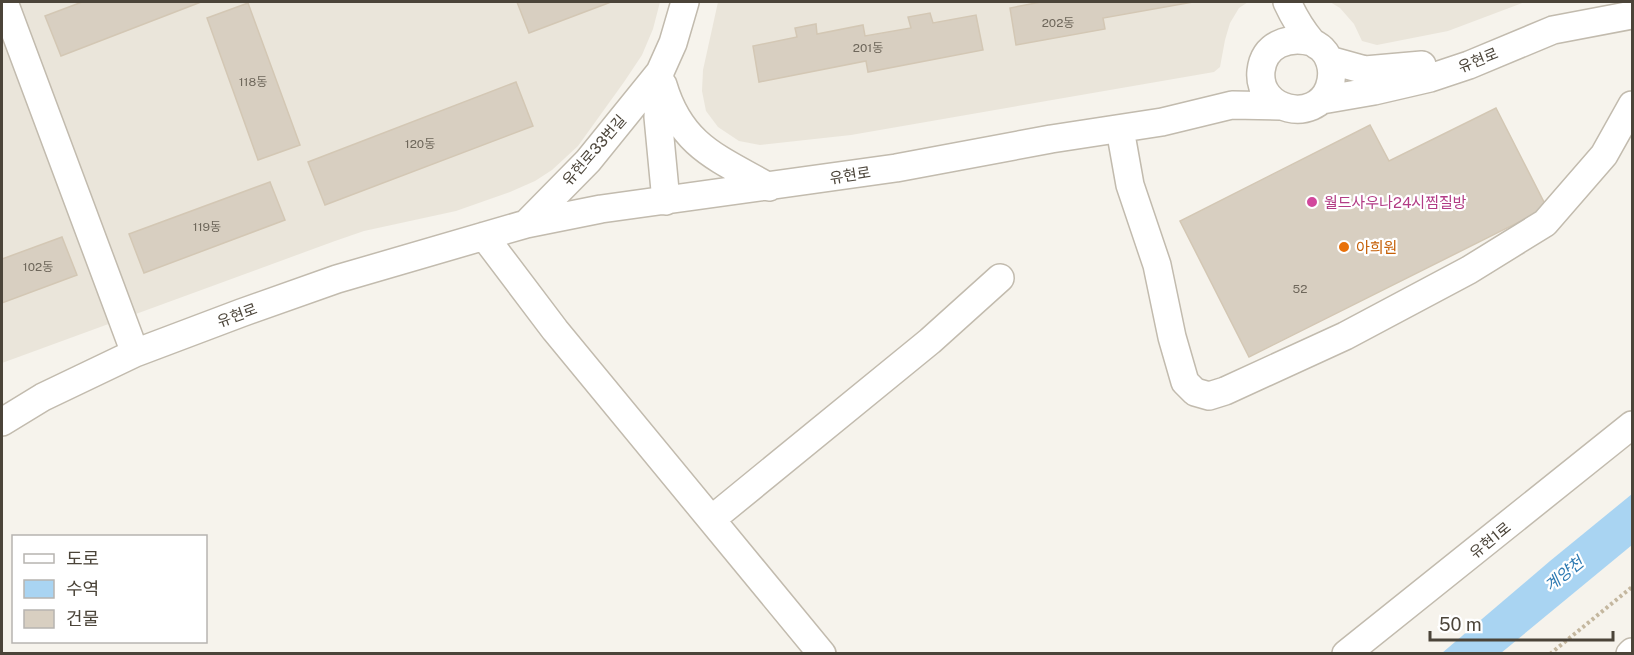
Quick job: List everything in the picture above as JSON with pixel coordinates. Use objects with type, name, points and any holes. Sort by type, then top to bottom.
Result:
[{"type":"street","points":[[4,2],[135,353]]},
{"type":"street","name":"유현로33번길","points":[[526,224],[588,161],[660,72],[673,43],[685,2]]},
{"type":"street","points":[[1215,108],[1244,104],[1280,106],[1292,110],[1303,109],[1313,106],[1328,91],[1332,81],[1332,70],[1321,51],[1298,23],[1286,2]]},
{"type":"street","points":[[1280,106],[1270,99],[1263,88],[1261,77],[1286,2]]},
{"type":"street","name":"유현로","points":[[1321,51],[1365,70],[1417,66],[1465,52],[1552,19],[1632,4]]},
{"type":"street","name":"유현로","points":[[1322,99],[1374,91],[1430,78],[1469,65],[1553,30],[1632,15]]},
{"type":"street","points":[[1215,108],[1238,92],[1269,54],[1288,40],[1300,39],[1321,51]]},
{"type":"street","points":[[660,72],[668,100],[680,124],[692,140],[709,153],[769,188]]},
{"type":"street","name":"유현로33번길","points":[[660,72],[658,117],[666,201]]},
{"type":"street","points":[[1120,129],[1130,185],[1157,265],[1172,337],[1185,382],[1195,392],[1209,396],[1225,391],[1346,336],[1469,270],[1545,223],[1604,155],[1632,105]]},
{"type":"street","name":"유현로","points":[[2,422],[43,397],[135,353],[337,279],[526,224],[601,210],[769,188],[896,168],[1052,139],[1162,122],[1215,108]]},
{"type":"street","points":[[484,236],[555,330],[822,654]]},
{"type":"street","points":[[712,519],[930,341],[1000,278]]},
{"type":"street","name":"유현1로","points":[[1346,654],[1632,425]]},
{"type":"path","points":[[1550,654],[1632,587]]},
{"type":"shaded area","points":[[2,2],[660,2],[653,29],[642,55],[624,82],[578,146],[552,170],[535,181],[456,211],[364,231],[2,363]]},
{"type":"shaded area","points":[[718,2],[1248,2],[1239,8],[1230,23],[1220,67],[1214,72],[851,135],[760,145],[739,141],[718,127],[706,111],[702,91],[703,70]]},
{"type":"shaded area","points":[[1330,2],[1525,2],[1448,31],[1377,45],[1362,41],[1354,24],[1340,8]]},
{"type":"water","name":"계양천","points":[[1632,494],[1632,545],[1501,653],[1442,653],[1550,561]]},
{"type":"building","points":[[82,2],[201,2],[61,56],[45,16]]},
{"type":"building","points":[[517,2],[611,2],[529,33]]},
{"type":"building","points":[[1041,2],[1193,2],[1103,18],[1105,29],[1016,45],[1010,8]]},
{"type":"building","points":[[248,3],[300,145],[258,160],[207,18]]},
{"type":"building","points":[[930,13],[933,23],[976,15],[983,50],[868,72],[866,61],[759,82],[753,46],[797,37],[795,28],[816,24],[817,34],[863,25],[865,36],[911,28],[908,17]]},
{"type":"building","points":[[516,82],[533,126],[325,205],[308,162]]},
{"type":"building","points":[[1496,108],[1547,208],[1249,357],[1180,221],[1370,125],[1389,161]]},
{"type":"building","points":[[270,182],[285,220],[144,273],[129,234]]},
{"type":"building","points":[[62,237],[77,275],[2,303],[2,259]]},
{"type":"place","name":"월드사우나24시찜질방","points":[[1312,202]]},
{"type":"place","name":"아희원","points":[[1344,247]]}]
